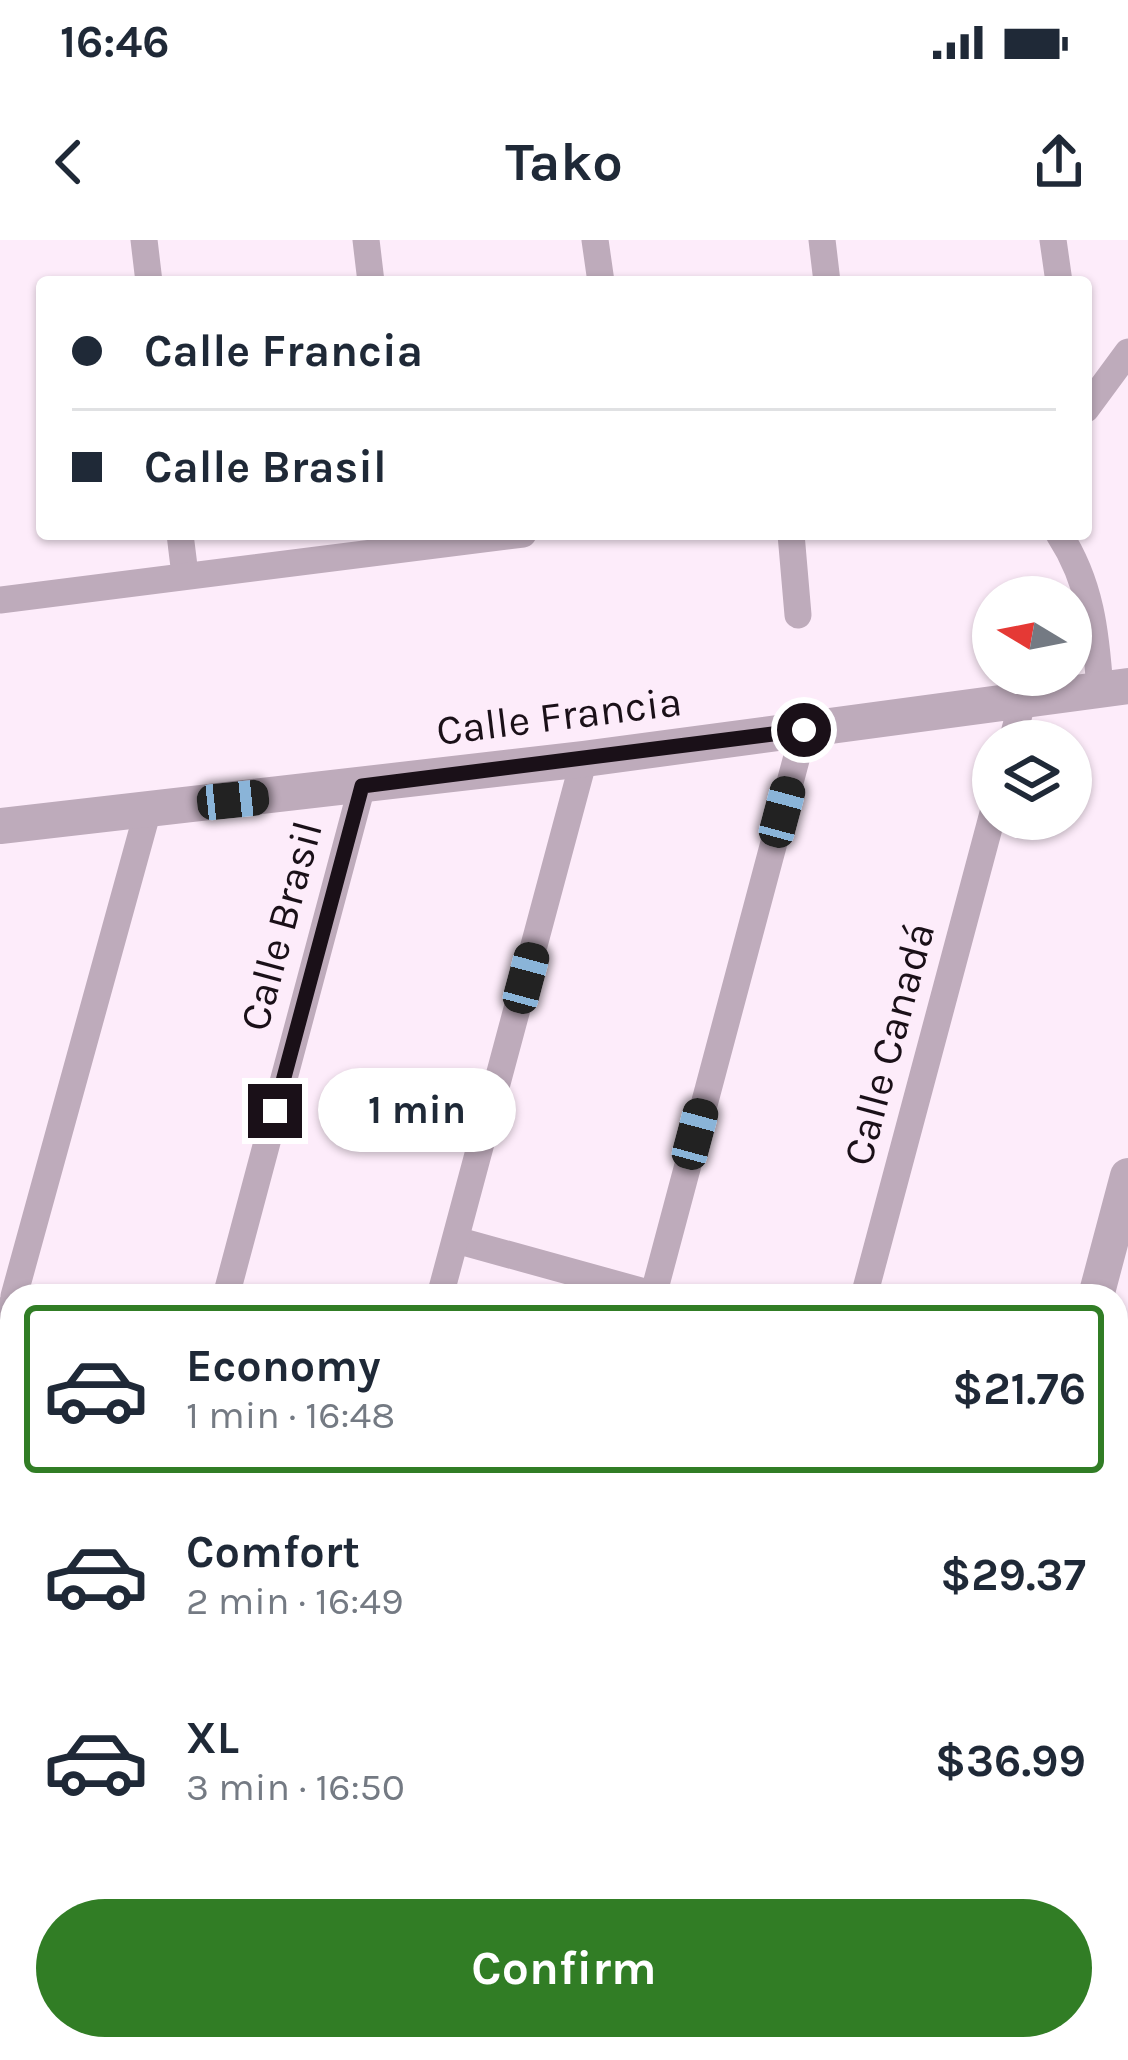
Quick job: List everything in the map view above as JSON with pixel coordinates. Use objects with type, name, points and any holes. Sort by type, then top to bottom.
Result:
[{"type":"street","points":[[144,240],[148,276]]},
{"type":"street","points":[[366,240],[369,276]]},
{"type":"street","points":[[596,240],[600,276]]},
{"type":"street","points":[[822,240],[826,276]]},
{"type":"street","points":[[1053,240],[1058,276]]},
{"type":"street","points":[[1092,401],[1128,352]]},
{"type":"street","points":[[181,540],[185,574]]},
{"type":"street","points":[[792,540],[798,615]]},
{"type":"street","points":[[1063,540],[1078,563],[1114,688]]},
{"type":"street","points":[[0,600],[401,541]]},
{"type":"street","name":"Calle Francia","points":[[0,826],[584,759],[1114,688]]},
{"type":"street","points":[[1018,720],[1022,703]]},
{"type":"street","points":[[658,1284],[804,730]]},
{"type":"street","points":[[443,1284],[584,759]]},
{"type":"street","name":"Calle Brasil","points":[[229,1284],[362,786]]},
{"type":"street","points":[[17,1284],[148,810]]},
{"type":"street","name":"Calle Canadá","points":[[867,1284],[986,840]]},
{"type":"street","points":[[1099,1284],[1128,1176]]},
{"type":"street","points":[[456,1240],[615,1284]]},
{"type":"route","points":[[275,1111],[362,786],[804,730]]}]
